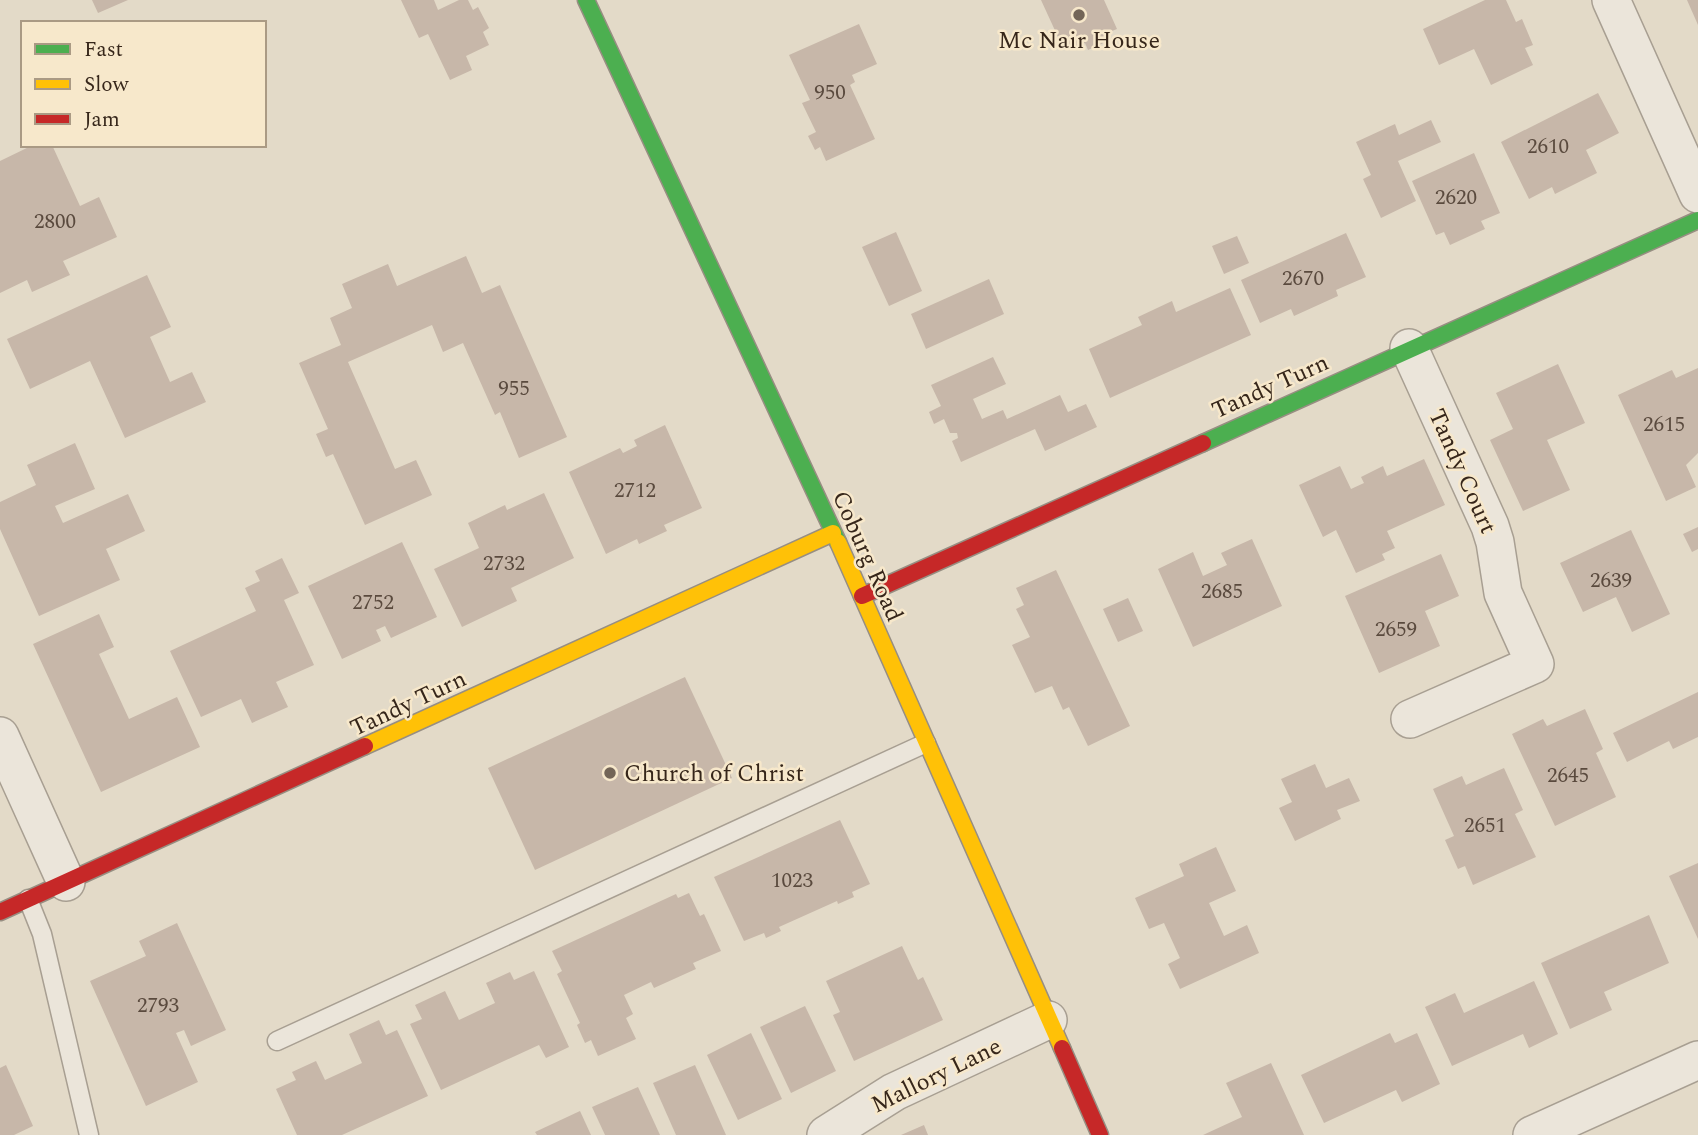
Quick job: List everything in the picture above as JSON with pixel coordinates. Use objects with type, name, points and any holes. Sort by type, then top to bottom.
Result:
[{"type":"street","name":"Coburg Road","points":[[586,0],[862,596],[1100,1135]]},
{"type":"street","points":[[1611,0],[1698,194]]},
{"type":"street","name":"Tandy Turn","points":[[862,596],[1698,220]]},
{"type":"street","name":"Tandy Court","points":[[1409,348],[1490,526],[1503,593],[1535,664],[1410,719]]},
{"type":"street","name":"Tandy Turn","points":[[0,912],[833,533]]},
{"type":"street","points":[[0,736],[66,882]]},
{"type":"street","name":"Mallory Lane","points":[[826,1135],[894,1092],[1048,1020]]},
{"type":"street","points":[[1532,1135],[1698,1060]]},
{"type":"lane","points":[[277,1041],[926,743]]},
{"type":"lane","points":[[28,899],[42,934],[89,1135]]},
{"type":"building","points":[[92,0],[128,0],[98,13]]},
{"type":"building","points":[[401,0],[434,0],[438,10],[459,0],[468,0],[473,10],[478,7],[489,28],[483,32],[489,45],[466,56],[472,70],[450,80],[428,34],[419,38]]},
{"type":"building","name":"Mc Nair House","points":[[1041,0],[1104,0],[1117,29],[1107,33],[1110,40],[1088,50],[1085,43],[1070,50],[1063,35],[1058,37]]},
{"type":"building","points":[[1485,0],[1506,0],[1516,22],[1522,19],[1533,45],[1525,48],[1533,65],[1491,85],[1474,49],[1439,65],[1423,29]]},
{"type":"building","points":[[1687,0],[1698,0],[1698,25]]},
{"type":"building","points":[[859,24],[877,64],[852,75],[855,82],[850,85],[875,139],[826,161],[820,147],[815,150],[808,136],[816,132],[802,103],[810,100],[789,55]]},
{"type":"building","points":[[1598,93],[1619,133],[1586,150],[1597,173],[1555,194],[1552,187],[1529,199],[1501,142]]},
{"type":"building","points":[[1431,120],[1441,142],[1398,161],[1416,201],[1381,218],[1363,179],[1371,175],[1356,142],[1395,124],[1399,135]]},
{"type":"building","points":[[29,147],[53,147],[80,206],[99,197],[117,237],[63,261],[70,275],[32,292],[27,280],[0,293],[0,161]]},
{"type":"building","points":[[1474,153],[1500,213],[1481,221],[1485,229],[1450,245],[1444,232],[1436,235],[1412,181]]},
{"type":"building","points":[[896,232],[922,291],[889,306],[862,247]]},
{"type":"building","points":[[1346,233],[1366,277],[1336,290],[1338,296],[1294,316],[1291,309],[1260,323],[1241,280]]},
{"type":"building","points":[[1237,236],[1249,263],[1224,274],[1212,246]]},
{"type":"building","points":[[466,256],[482,293],[500,285],[567,437],[519,458],[500,412],[495,415],[463,343],[443,352],[432,325],[348,362],[395,469],[416,460],[432,495],[365,525],[333,454],[326,457],[316,434],[328,429],[299,363],[341,345],[330,318],[352,308],[342,284],[388,264],[397,286]]},
{"type":"building","points":[[147,275],[171,327],[150,337],[170,382],[192,372],[206,402],[125,438],[90,361],[30,389],[7,339]]},
{"type":"building","points":[[989,279],[1004,314],[926,349],[911,314]]},
{"type":"building","points":[[1230,288],[1251,335],[1110,398],[1089,349],[1142,325],[1138,317],[1172,301],[1176,312]]},
{"type":"building","points":[[993,357],[1006,384],[973,399],[982,419],[1003,410],[1007,419],[1060,395],[1068,412],[1086,404],[1097,427],[1045,451],[1035,429],[961,462],[952,441],[958,438],[957,433],[950,433],[944,419],[934,424],[929,412],[941,406],[931,385]]},
{"type":"building","points":[[1558,364],[1585,423],[1547,440],[1570,490],[1523,511],[1490,440],[1513,429],[1496,393]]},
{"type":"building","points":[[1698,368],[1698,453],[1686,465],[1696,487],[1666,501],[1618,395],[1672,370],[1676,378]]},
{"type":"building","points":[[665,425],[702,508],[664,525],[667,531],[639,544],[637,539],[606,554],[569,472],[620,448],[623,453],[637,446],[634,440]]},
{"type":"building","points":[[75,443],[95,489],[55,506],[63,523],[128,494],[145,531],[106,549],[120,580],[39,616],[0,529],[0,502],[36,485],[27,465]]},
{"type":"building","points":[[1424,459],[1445,505],[1387,531],[1395,548],[1382,554],[1385,560],[1356,573],[1336,530],[1323,537],[1299,485],[1340,466],[1351,489],[1364,483],[1361,477],[1383,466],[1387,476]]},
{"type":"building","points":[[544,493],[574,558],[511,588],[517,601],[462,627],[434,569],[479,548],[468,523],[505,505],[507,510]]},
{"type":"building","points":[[1698,527],[1698,549],[1692,552],[1683,534]]},
{"type":"building","points":[[1631,530],[1670,614],[1632,632],[1616,597],[1583,612],[1560,563]]},
{"type":"building","points":[[1252,539],[1282,606],[1193,647],[1158,569],[1193,552],[1203,576],[1227,565],[1221,553]]},
{"type":"building","points":[[402,542],[437,617],[391,638],[385,626],[376,630],[381,641],[342,659],[308,586]]},
{"type":"building","points":[[1441,554],[1459,596],[1425,611],[1440,646],[1379,673],[1345,596]]},
{"type":"building","points":[[282,558],[299,593],[284,600],[314,665],[276,682],[288,707],[252,723],[241,699],[201,717],[170,651],[256,611],[245,588],[260,581],[255,571]]},
{"type":"building","points":[[1056,570],[1130,726],[1088,746],[1069,707],[1063,710],[1052,686],[1035,693],[1012,645],[1030,637],[1016,609],[1024,605],[1016,588]]},
{"type":"building","points":[[1128,598],[1143,631],[1118,642],[1103,609]]},
{"type":"building","points":[[99,614],[114,647],[99,654],[129,719],[177,697],[200,747],[101,792],[33,644]]},
{"type":"building","name":"Church of Christ","points":[[685,677],[732,778],[535,870],[488,768]]},
{"type":"building","points":[[1698,692],[1698,737],[1673,749],[1669,741],[1627,762],[1613,733]]},
{"type":"building","points":[[1585,709],[1603,749],[1596,753],[1616,797],[1555,826],[1512,734],[1543,719],[1547,726]]},
{"type":"building","points":[[1315,764],[1326,788],[1349,778],[1360,801],[1337,810],[1341,819],[1295,841],[1279,808],[1292,802],[1281,779]]},
{"type":"building","points":[[1504,768],[1523,810],[1515,814],[1536,857],[1473,885],[1465,866],[1458,869],[1445,840],[1454,836],[1433,789],[1462,776],[1466,785]]},
{"type":"building","points":[[840,820],[870,884],[852,892],[854,897],[838,904],[837,901],[779,927],[781,931],[766,938],[764,933],[744,941],[714,877]]},
{"type":"building","points":[[1216,847],[1236,891],[1209,903],[1224,936],[1247,925],[1259,953],[1180,989],[1168,964],[1180,958],[1164,923],[1149,929],[1135,898],[1184,876],[1179,864]]},
{"type":"building","points":[[1698,863],[1698,939],[1669,876]]},
{"type":"building","points":[[689,893],[700,916],[704,914],[721,951],[693,963],[696,969],[654,988],[651,982],[624,995],[633,1014],[626,1018],[636,1039],[598,1056],[591,1040],[585,1043],[577,1025],[580,1023],[557,974],[562,971],[552,951],[676,894],[678,898]]},
{"type":"building","points":[[1649,915],[1669,963],[1604,992],[1612,1010],[1570,1029],[1541,963]]},
{"type":"building","points":[[177,923],[226,1030],[191,1046],[184,1030],[176,1033],[198,1082],[146,1106],[90,981],[146,956],[139,941]]},
{"type":"building","points":[[902,946],[918,980],[923,977],[943,1020],[854,1061],[833,1015],[840,1012],[826,981]]},
{"type":"building","points":[[534,971],[569,1047],[546,1058],[539,1045],[441,1090],[410,1024],[422,1019],[415,1005],[445,991],[459,1020],[495,1003],[486,983],[510,972],[514,980]]},
{"type":"building","points":[[1534,981],[1558,1034],[1529,1048],[1523,1034],[1452,1066],[1425,1007],[1455,993],[1464,1013]]},
{"type":"building","points":[[805,1006],[836,1071],[791,1093],[760,1027]]},
{"type":"building","points":[[379,1020],[386,1035],[397,1030],[428,1096],[342,1135],[297,1135],[276,1089],[296,1080],[292,1072],[316,1061],[325,1080],[362,1063],[349,1034]]},
{"type":"building","points":[[751,1033],[782,1099],[738,1120],[707,1055]]},
{"type":"building","points":[[1390,1033],[1395,1043],[1417,1033],[1440,1084],[1402,1102],[1396,1090],[1324,1123],[1301,1075]]},
{"type":"building","points":[[1271,1063],[1304,1135],[1203,1135],[1242,1117],[1226,1083]]},
{"type":"building","points":[[6,1065],[33,1126],[14,1135],[0,1135],[0,1068]]},
{"type":"building","points":[[695,1065],[726,1135],[676,1135],[653,1083]]},
{"type":"building","points":[[638,1087],[660,1135],[605,1135],[592,1107]]},
{"type":"building","points":[[580,1111],[591,1135],[537,1135],[535,1132]]},
{"type":"building","points":[[924,1125],[928,1135],[901,1135]]},
{"type":"traffic: fast","points":[[586,0],[838,542]]},
{"type":"traffic: fast","points":[[1203,443],[1698,220]]},
{"type":"traffic: slow","points":[[365,746],[833,533]]},
{"type":"traffic: slow","points":[[838,542],[1062,1048]]},
{"type":"traffic: jam","points":[[862,596],[1203,443]]},
{"type":"traffic: jam","points":[[0,912],[365,746]]},
{"type":"traffic: jam","points":[[1062,1048],[1100,1135]]},
{"type":"place","name":"Mc Nair House","points":[[1079,15]]},
{"type":"place","name":"Church of Christ","points":[[610,773]]}]
